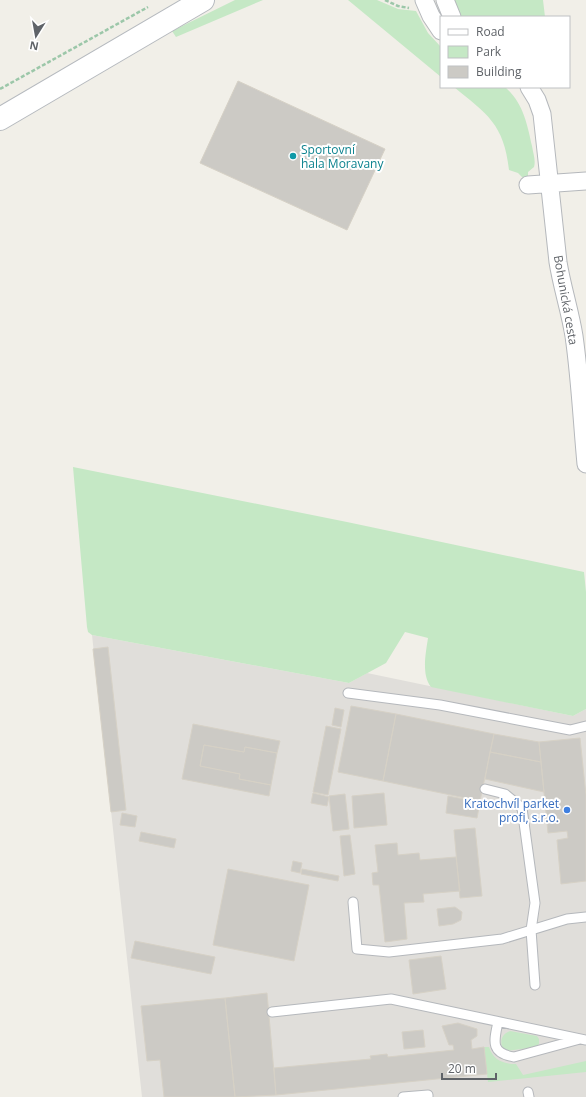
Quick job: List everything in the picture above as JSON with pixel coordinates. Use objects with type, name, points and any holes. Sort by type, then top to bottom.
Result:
[{"type":"street","points":[[0,119],[203,0]]},
{"type":"street","points":[[445,0],[452,16]]},
{"type":"street","points":[[420,3],[440,30]]},
{"type":"street","name":"Bohunická cesta","points":[[530,88],[537,100],[542,114],[561,284],[570,311],[574,338],[586,464]]},
{"type":"street","points":[[528,185],[586,181]]},
{"type":"lane","points":[[348,693],[440,705],[570,730],[586,726]]},
{"type":"lane","points":[[485,789],[505,794],[522,808],[535,903],[531,930],[535,985]]},
{"type":"lane","points":[[353,902],[357,948],[389,952],[502,938],[567,919],[586,917]]},
{"type":"lane","points":[[272,1012],[391,999],[584,1039]]},
{"type":"lane","points":[[498,1022],[494,1041],[497,1051],[503,1056],[514,1057],[584,1039]]},
{"type":"lane","points":[[403,1097],[428,1095],[428,1097]]},
{"type":"path","points":[[384,0],[398,6],[408,8],[420,3]]},
{"type":"path","points":[[0,89],[154,4]]},
{"type":"shaded area","points":[[92,635],[349,683],[367,673],[573,716],[586,709],[586,1097],[142,1097]]},
{"type":"green space","points":[[235,0],[263,0],[176,37],[172,31]]},
{"type":"green space","points":[[348,0],[377,0],[398,9],[416,11],[428,33],[440,46],[440,76]]},
{"type":"green space","points":[[453,0],[543,0],[545,16],[461,16]]},
{"type":"green space","points":[[455,88],[506,88],[511,93],[523,114],[534,154],[534,167],[528,172],[528,177],[523,178],[518,173],[509,170],[507,154],[498,131],[492,121],[476,105]]},
{"type":"green space","points":[[73,467],[347,522],[584,572],[586,592],[586,709],[573,716],[431,687],[425,670],[425,656],[428,638],[405,632],[386,663],[349,683],[92,635],[88,632],[87,627]]},
{"type":"green space","points":[[510,1031],[537,1036],[539,1039],[539,1044],[536,1047],[507,1051],[502,1047],[501,1042],[503,1036]]},
{"type":"green space","points":[[484,1047],[489,1047],[493,1055],[499,1060],[516,1064],[523,1075],[586,1061],[586,1072],[488,1082]]},
{"type":"building","name":"Sportovní hala Moravany","points":[[238,81],[385,149],[347,230],[200,163]]},
{"type":"building","points":[[108,647],[126,810],[111,812],[93,649]]},
{"type":"building","points":[[351,706],[396,714],[383,781],[338,772]]},
{"type":"building","points":[[335,708],[344,710],[341,727],[332,725]]},
{"type":"building","points":[[396,714],[494,734],[480,801],[383,781]]},
{"type":"building","points":[[193,724],[280,741],[277,753],[245,747],[244,752],[204,745],[200,766],[240,774],[239,779],[271,785],[269,796],[182,779]]},
{"type":"building","points":[[326,726],[341,729],[328,795],[313,792]]},
{"type":"building","points":[[494,734],[539,742],[541,762],[490,752]]},
{"type":"building","points":[[580,738],[586,795],[586,881],[561,884],[557,840],[568,838],[567,831],[548,833],[539,742]]},
{"type":"building","points":[[204,745],[244,752],[245,747],[277,753],[271,785],[239,779],[240,774],[200,766]]},
{"type":"building","points":[[490,752],[541,762],[544,792],[485,779]]},
{"type":"building","points":[[313,793],[329,797],[327,806],[311,803]]},
{"type":"building","points":[[384,793],[387,825],[354,828],[352,796]]},
{"type":"building","points":[[345,794],[349,829],[333,831],[329,796]]},
{"type":"building","points":[[448,796],[480,802],[477,818],[446,813]]},
{"type":"building","points":[[122,813],[137,816],[135,827],[120,825]]},
{"type":"building","points":[[475,828],[482,896],[460,898],[454,830]]},
{"type":"building","points":[[141,832],[176,839],[174,848],[139,841]]},
{"type":"building","points":[[350,835],[355,874],[344,876],[340,836]]},
{"type":"building","points":[[397,843],[398,855],[419,853],[420,860],[456,857],[460,891],[423,894],[424,902],[404,903],[407,939],[385,942],[379,885],[373,885],[372,873],[378,872],[375,845]]},
{"type":"building","points":[[293,861],[302,863],[300,873],[291,871]]},
{"type":"building","points":[[228,869],[309,885],[294,961],[213,945]]},
{"type":"building","points":[[302,869],[339,876],[338,881],[301,874]]},
{"type":"building","points":[[455,907],[462,912],[461,920],[453,924],[439,926],[437,909]]},
{"type":"building","points":[[135,941],[215,957],[211,974],[131,958]]},
{"type":"building","points":[[441,956],[446,989],[413,994],[409,960]]},
{"type":"building","points":[[267,993],[276,1095],[235,1097],[225,998]]},
{"type":"building","points":[[225,998],[235,1097],[164,1097],[160,1060],[147,1061],[141,1006]]},
{"type":"building","points":[[458,1023],[477,1029],[477,1036],[471,1040],[472,1049],[484,1047],[487,1074],[276,1095],[274,1068],[371,1059],[370,1056],[387,1054],[388,1057],[454,1050],[453,1045],[449,1045],[442,1026]]},
{"type":"building","points":[[423,1030],[425,1047],[404,1049],[402,1032]]},
{"type":"place","name":"Sportovní hala Moravany","points":[[293,156]]},
{"type":"place","name":"Kratochvíl parket profi, s.r.o.","points":[[567,810]]}]
